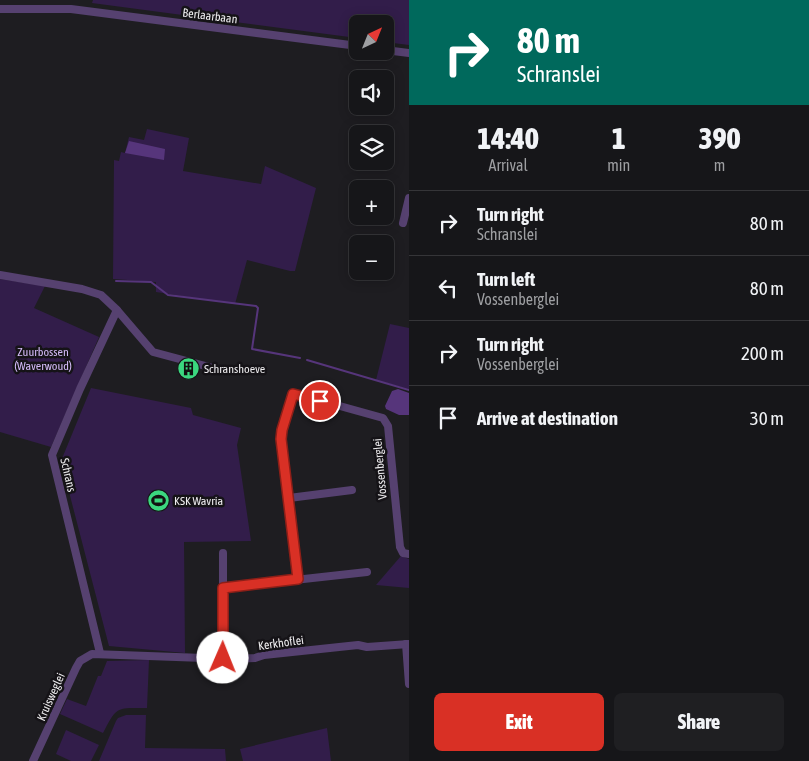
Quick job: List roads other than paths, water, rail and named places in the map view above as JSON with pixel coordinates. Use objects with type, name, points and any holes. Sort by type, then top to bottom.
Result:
[{"type":"street","name":"Berlaarbaan","points":[[0,9],[71,9],[349,45]]},
{"type":"street","points":[[394,51],[409,53]]},
{"type":"street","points":[[403,223],[409,198]]},
{"type":"street","points":[[0,275],[94,292],[107,300],[117,310],[153,352],[213,368]]},
{"type":"street","name":"Schrans","points":[[100,653],[52,455],[117,310]]},
{"type":"street","name":"Vossenberglei","points":[[298,579],[281,439],[293,394],[383,418],[388,426],[400,547],[403,553],[409,554]]},
{"type":"street","points":[[289,498],[352,490]]},
{"type":"street","points":[[223,553],[223,658]]},
{"type":"street","points":[[223,588],[367,572]]},
{"type":"street","name":"Kerkhoflei","points":[[100,653],[255,658],[264,655],[358,645],[367,647],[407,644],[409,684]]},
{"type":"street","name":"Kruisweglei","points":[[32,761],[76,668],[87,656],[100,653]]},
{"type":"waterway","points":[[116,281],[151,282],[168,295],[256,306],[258,308],[252,349],[300,358]]},
{"type":"waterway","points":[[307,360],[409,390]]},
{"type":"place","name":"Schranshoeve","points":[[188,369]]},
{"type":"place","name":"KSK Wavria","points":[[158,501]]},
{"type":"park label","name":"Zuurbossen (Waverwoud)","points":[[43,359]]}]
